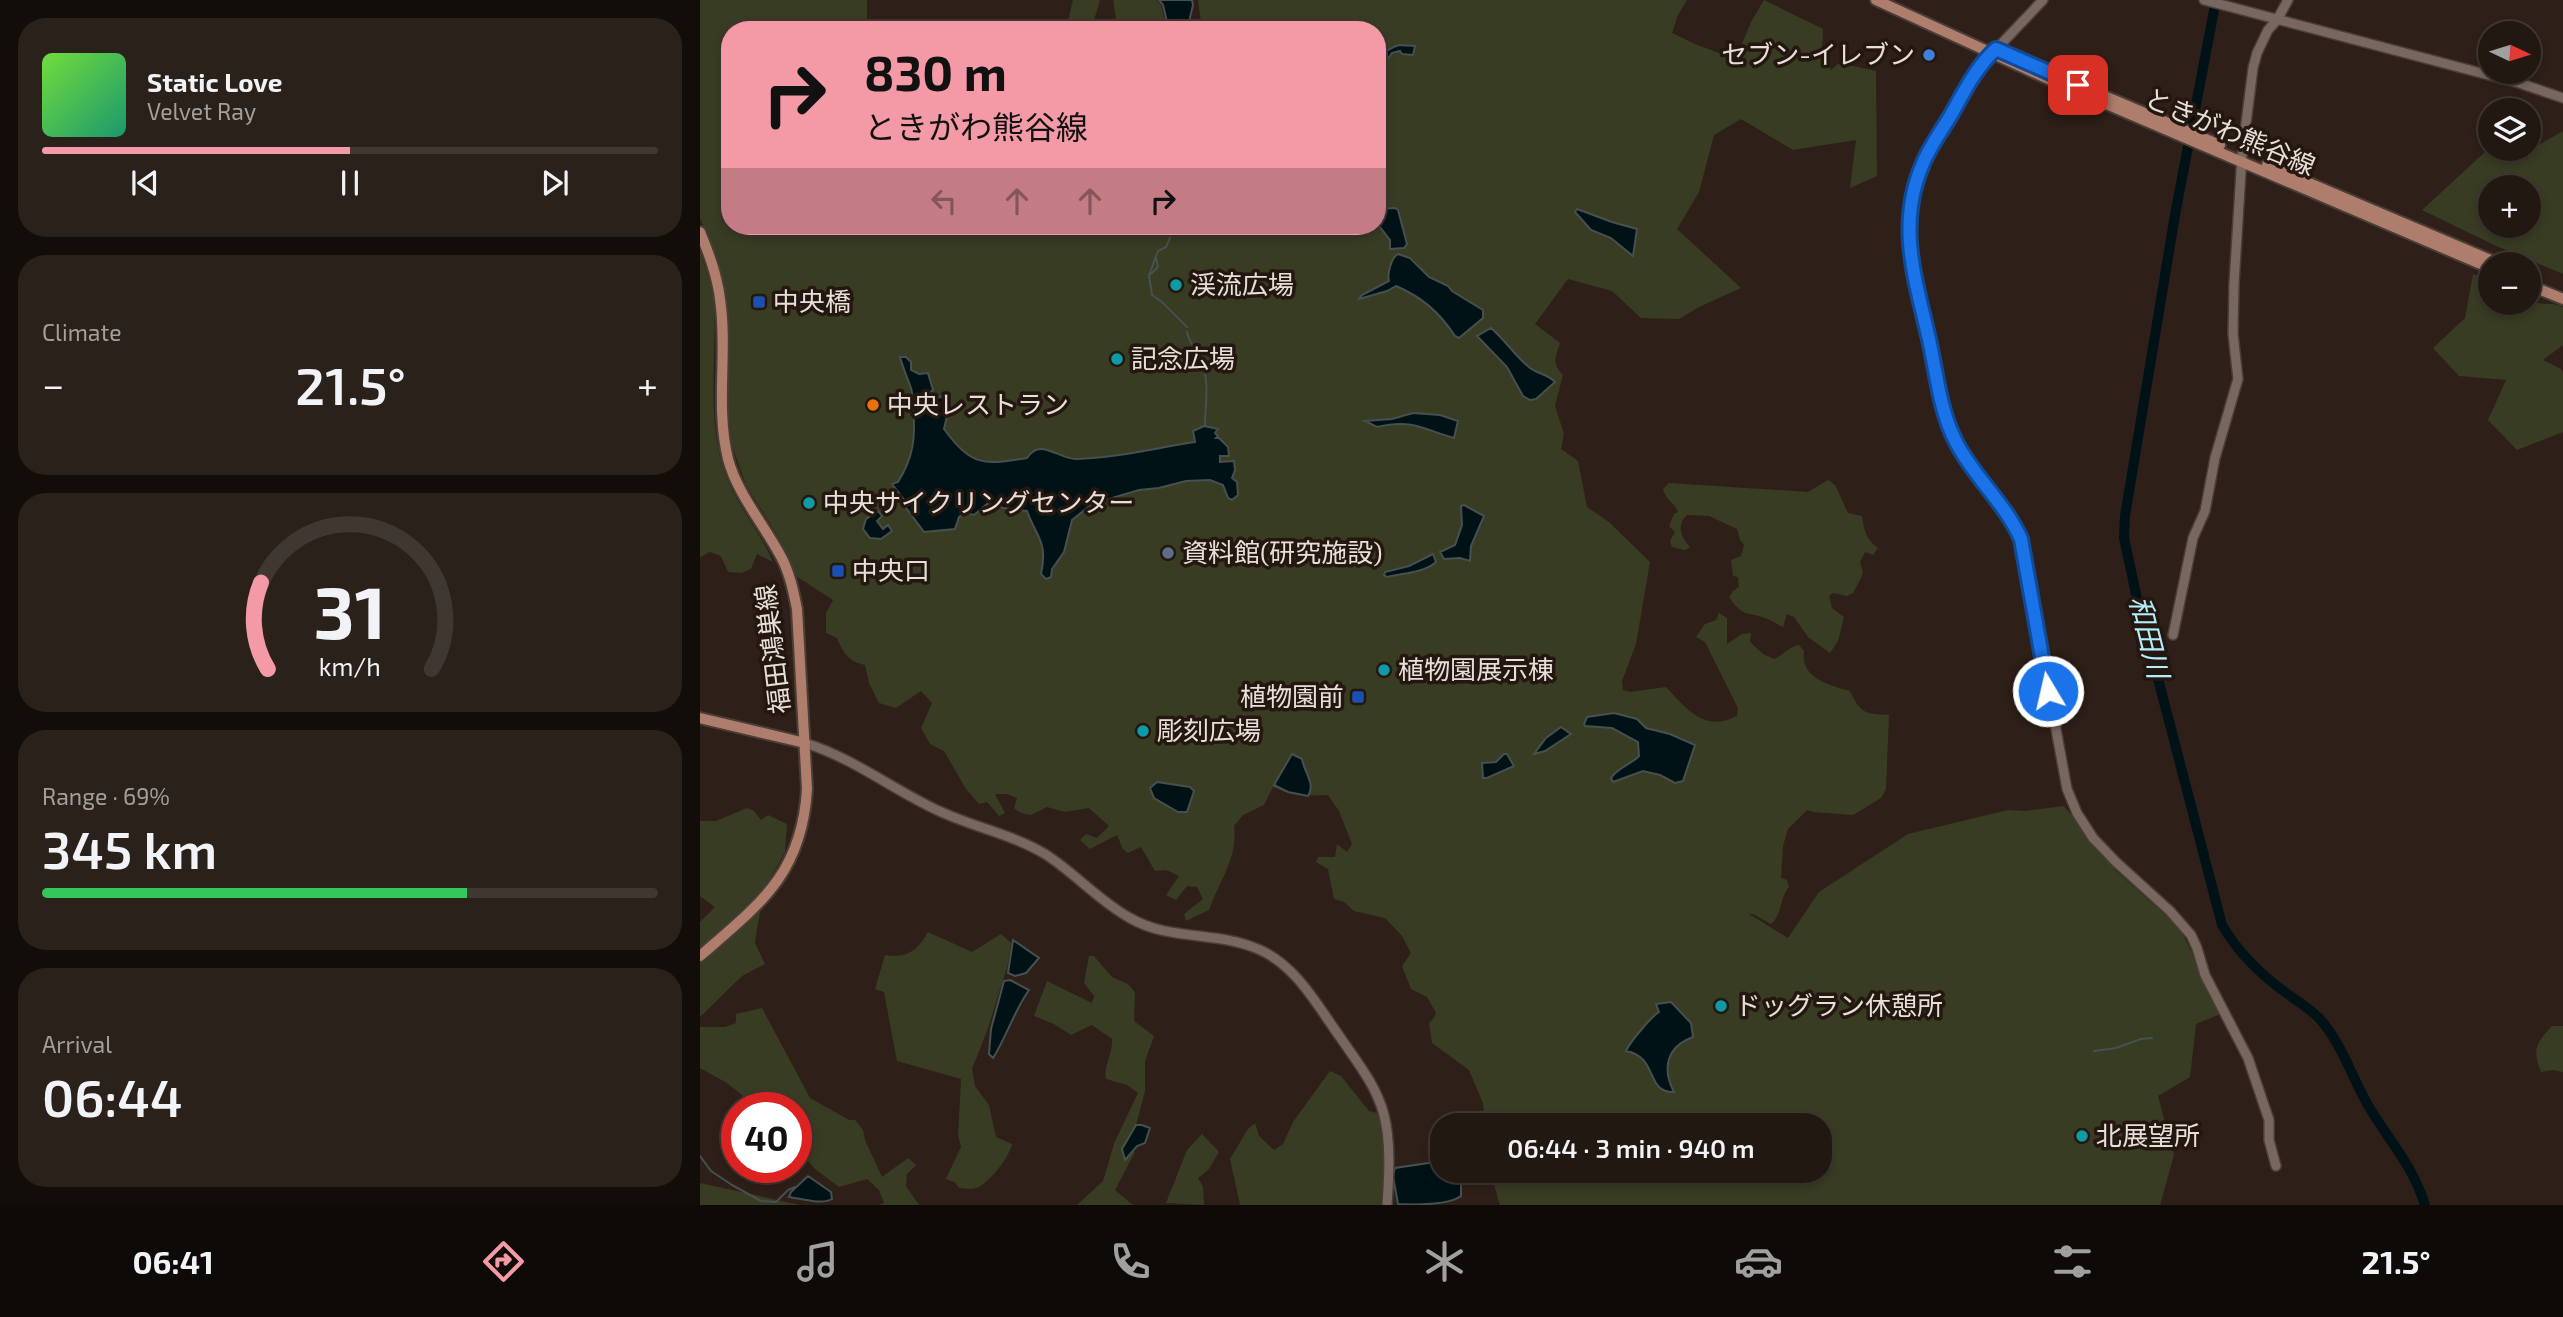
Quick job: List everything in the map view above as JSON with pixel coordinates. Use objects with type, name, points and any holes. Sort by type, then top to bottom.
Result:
[{"type":"main road","name":"ときがわ熊谷線","points":[[1876,0],[2170,128],[2478,255]]},
{"type":"main road","name":"ときがわ熊谷線","points":[[1893,0],[1994,52]]},
{"type":"main road","name":"ときがわ熊谷線","points":[[2242,158],[2478,263]]},
{"type":"main road","name":"福田鴻巣線","points":[[700,232],[710,257],[721,301],[722,415],[729,462],[740,487],[780,554],[792,584],[797,609],[806,806],[797,844],[774,887],[760,904],[700,956]]},
{"type":"main road","points":[[2541,282],[2563,291]]},
{"type":"main road","points":[[2541,290],[2563,299]]},
{"type":"main road","points":[[700,718],[805,743]]},
{"type":"street","points":[[2043,0],[1994,52],[1964,92],[1924,160],[1911,201],[1908,240],[1917,294],[1941,404],[1956,443],[2014,523],[2021,539],[2063,771],[2077,813],[2086,829],[2105,851],[2170,911],[2191,935],[2205,975],[2248,1058],[2269,1120],[2269,1140],[2276,1166]]},
{"type":"street","points":[[2173,635],[2193,538],[2205,511],[2215,458],[2238,379],[2233,308],[2246,112],[2257,53],[2268,30],[2288,0]]},
{"type":"street","points":[[2207,1],[2519,83],[2563,98]]},
{"type":"street","points":[[805,743],[841,756],[938,811],[1017,840],[1045,855],[1120,912],[1144,925],[1171,933],[1243,943],[1260,949],[1279,961],[1302,983],[1363,1070],[1379,1099],[1385,1118],[1389,1164],[1387,1205]]},
{"type":"green space","points":[[700,0],[867,0],[867,21],[721,21],[721,235],[1386,235],[1386,21],[1201,21],[1198,0],[1687,0],[1672,33],[1736,59],[1751,22],[1764,0],[1823,29],[1822,54],[1831,70],[1839,63],[1876,71],[1877,176],[1850,188],[1856,140],[1793,150],[1741,119],[1714,135],[1699,192],[1677,229],[1741,288],[1679,319],[1641,318],[1612,291],[1568,279],[1535,324],[1560,343],[1556,360],[1563,375],[1555,406],[1564,434],[1561,449],[1578,461],[1587,507],[1609,522],[1650,562],[1636,644],[1622,681],[1623,690],[1630,692],[1666,687],[1689,710],[1706,720],[1725,721],[1737,716],[1738,708],[1705,642],[1696,637],[1705,624],[1716,620],[1719,613],[1727,618],[1727,644],[1742,634],[1751,633],[1750,642],[1763,654],[1774,659],[1799,645],[1804,651],[1804,660],[1811,674],[1825,683],[1850,691],[1864,711],[1889,715],[1886,789],[1881,798],[1853,815],[1807,810],[1788,829],[1783,846],[1781,878],[1787,880],[1789,887],[1775,920],[1771,924],[1749,914],[1788,938],[1819,892],[1908,834],[2008,810],[2025,811],[2064,806],[2116,871],[2179,927],[2223,1013],[2196,1024],[2190,1077],[2158,1096],[2174,1155],[2160,1205],[1500,1205],[1494,1183],[1832,1183],[1832,1113],[1484,1113],[1483,1103],[1469,1070],[1432,1043],[1429,1023],[1436,1013],[1427,997],[1411,989],[1402,966],[1411,953],[1402,936],[1385,918],[1354,911],[1344,902],[1334,899],[1328,869],[1316,862],[1318,857],[1335,857],[1337,844],[1347,852],[1352,844],[1339,811],[1328,795],[1300,795],[1273,787],[1264,805],[1243,815],[1234,826],[1233,849],[1209,910],[1186,921],[1184,914],[1203,899],[1197,887],[1187,886],[1176,900],[1166,895],[1179,876],[1166,870],[1155,871],[1141,847],[1128,853],[1123,849],[1117,835],[1090,849],[1080,840],[1086,834],[1097,838],[1109,826],[1089,808],[1065,812],[1047,807],[1031,815],[1014,808],[1017,798],[1007,794],[995,794],[1005,813],[999,816],[987,802],[979,804],[966,789],[944,751],[930,744],[921,728],[932,703],[921,691],[896,708],[879,703],[869,683],[865,665],[851,659],[837,638],[826,633],[826,613],[833,600],[796,576],[777,535],[746,485],[732,446],[728,408],[726,293],[716,256],[700,218]]},
{"type":"green space","points":[[1073,0],[1100,0],[1094,21],[1068,21]]},
{"type":"green space","points":[[1113,0],[1157,0],[1165,21],[1127,21],[1116,19]]},
{"type":"green space","points":[[2563,131],[2563,274],[2541,265],[2541,252],[2511,252],[2480,238],[2541,238],[2541,175],[2478,175],[2478,237],[2422,210],[2478,158],[2478,161],[2541,161],[2541,144]]},
{"type":"green space","points":[[700,251],[714,302],[713,388],[719,452],[730,485],[773,562],[757,554],[751,569],[742,573],[728,572],[721,556],[710,552],[700,557]]},
{"type":"green space","points":[[2473,274],[2478,276],[2478,315],[2541,315],[2541,303],[2563,307],[2563,345],[2543,360],[2561,369],[2563,373],[2563,432],[2517,450],[2488,420],[2506,380],[2459,376],[2433,348],[2465,318]]},
{"type":"green space","points":[[1828,480],[1835,485],[1848,513],[1862,516],[1866,534],[1878,548],[1873,555],[1865,552],[1860,562],[1863,572],[1853,593],[1847,596],[1833,593],[1829,596],[1832,608],[1844,617],[1838,641],[1830,653],[1808,637],[1794,617],[1787,614],[1783,627],[1768,619],[1743,612],[1734,604],[1729,597],[1739,587],[1738,577],[1733,576],[1731,560],[1741,556],[1744,545],[1737,529],[1709,516],[1687,515],[1681,531],[1690,547],[1685,550],[1672,547],[1670,541],[1675,532],[1669,526],[1674,514],[1678,512],[1663,489],[1669,483],[1808,492]]},
{"type":"green space","points":[[747,808],[754,811],[761,820],[768,815],[787,824],[785,852],[765,888],[757,928],[755,943],[765,964],[742,976],[700,1017],[700,922],[715,907],[700,896],[700,821],[716,821]]},
{"type":"green space","points":[[928,932],[972,952],[1001,934],[1011,943],[1008,964],[972,1069],[975,1086],[989,1105],[996,1137],[1012,1144],[998,1169],[986,1182],[974,1189],[959,1188],[955,1182],[946,1179],[961,1147],[958,1136],[961,1079],[897,1061],[884,992],[875,989],[885,955],[900,956],[911,952]]},
{"type":"green space","points":[[1089,956],[1094,956],[1112,977],[1128,984],[1135,992],[1134,1021],[1154,1036],[1145,1061],[1145,1091],[1136,1125],[1123,1149],[1135,1152],[1115,1190],[1133,1205],[1077,1205],[1103,1181],[1115,1141],[1138,1093],[1127,1085],[1106,1079],[1112,1039],[1092,1025],[1071,1035],[1034,1016],[1047,981],[1092,1003],[1094,996],[1084,983]]},
{"type":"green space","points":[[762,1008],[807,1092],[738,1092],[700,1068],[700,1027],[725,1027],[736,1023],[736,1014]]},
{"type":"green space","points":[[2552,1026],[2563,1026],[2563,1072],[2541,1072],[2537,1047]]},
{"type":"green space","points":[[1330,1071],[1341,1076],[1369,1111],[1377,1113],[1390,1143],[1381,1205],[1240,1205],[1230,1159],[1248,1129],[1255,1123],[1259,1136],[1274,1150],[1283,1144],[1293,1122]]},
{"type":"green space","points":[[812,1099],[849,1120],[855,1120],[863,1130],[882,1177],[908,1158],[916,1165],[907,1174],[906,1186],[919,1205],[879,1205],[884,1203],[879,1190],[867,1179],[839,1187],[812,1166]]},
{"type":"green space","points":[[1202,1134],[1219,1152],[1209,1169],[1198,1178],[1203,1187],[1204,1205],[1166,1203],[1187,1150]]},
{"type":"green space","points":[[700,1183],[709,1185],[800,1205],[700,1205]]},
{"type":"shaded area","points":[[1159,0],[1192,0],[1189,21],[1167,21]]},
{"type":"shaded area","points":[[1399,45],[1415,46],[1413,55],[1402,54],[1400,51],[1392,53],[1386,61],[1388,50]]},
{"type":"shaded area","points":[[1386,208],[1398,210],[1407,244],[1404,248],[1390,249],[1390,240],[1386,235]]},
{"type":"shaded area","points":[[1577,209],[1637,229],[1633,256],[1611,238],[1591,230],[1575,212]]},
{"type":"shaded area","points":[[1398,254],[1410,258],[1429,277],[1448,286],[1483,310],[1483,318],[1459,338],[1429,306],[1396,286],[1359,299],[1389,281],[1390,266]]},
{"type":"shaded area","points":[[1491,328],[1530,368],[1555,382],[1536,399],[1530,400],[1523,396],[1507,367],[1477,336]]},
{"type":"shaded area","points":[[900,357],[906,357],[911,362],[911,370],[919,374],[928,373],[933,390],[918,401],[919,406],[942,396],[947,416],[944,429],[971,457],[1000,462],[1027,458],[1038,449],[1076,459],[1121,455],[1195,442],[1193,431],[1204,426],[1218,429],[1216,438],[1228,447],[1229,456],[1220,456],[1220,462],[1234,461],[1232,478],[1237,482],[1238,495],[1232,500],[1228,498],[1223,485],[1210,480],[1186,481],[1139,490],[1092,504],[1072,520],[1064,552],[1052,569],[1051,577],[1046,579],[1041,574],[1042,547],[1027,511],[988,503],[974,515],[966,513],[959,517],[955,529],[924,532],[892,484],[898,482],[903,473],[914,439],[912,393]]},
{"type":"shaded area","points":[[1413,413],[1440,415],[1458,421],[1454,438],[1417,426],[1400,424],[1377,427],[1365,421],[1392,419]]},
{"type":"shaded area","points":[[1464,505],[1484,516],[1471,546],[1470,561],[1460,558],[1444,559],[1440,552],[1455,545],[1462,525],[1461,506]]},
{"type":"shaded area","points":[[878,511],[882,516],[877,521],[883,529],[888,525],[892,531],[881,539],[870,538],[863,529],[866,519]]},
{"type":"shaded area","points":[[1433,554],[1436,562],[1431,566],[1387,577],[1384,575],[1385,572],[1409,566]]},
{"type":"shaded area","points":[[1614,713],[1637,719],[1646,728],[1670,734],[1695,745],[1683,781],[1675,783],[1660,775],[1643,771],[1613,782],[1611,778],[1620,769],[1639,756],[1638,742],[1612,728],[1584,724],[1587,717]]},
{"type":"shaded area","points":[[1561,727],[1571,734],[1545,751],[1534,754],[1546,738]]},
{"type":"shaded area","points":[[1292,754],[1302,759],[1311,787],[1308,796],[1288,792],[1274,785]]},
{"type":"shaded area","points":[[1507,754],[1514,766],[1483,778],[1482,763],[1496,762]]},
{"type":"shaded area","points":[[1157,782],[1190,787],[1194,791],[1187,812],[1178,812],[1154,798],[1150,788]]},
{"type":"shaded area","points":[[1013,940],[1039,958],[1026,973],[1015,976],[1008,973]]},
{"type":"shaded area","points":[[1010,980],[1029,990],[993,1058],[989,1054],[991,1029],[1004,981]]},
{"type":"shaded area","points":[[1671,1002],[1691,1023],[1693,1037],[1677,1047],[1669,1060],[1668,1075],[1674,1092],[1659,1087],[1643,1060],[1626,1051],[1641,1030],[1659,1012],[1656,1004]]},
{"type":"shaded area","points":[[1136,1125],[1150,1128],[1145,1143],[1137,1146],[1125,1160],[1122,1149]]},
{"type":"shaded area","points":[[1430,1163],[1430,1183],[1461,1183],[1461,1196],[1440,1203],[1398,1204],[1393,1176],[1395,1168]]},
{"type":"shaded area","points":[[812,1179],[831,1192],[832,1199],[818,1202],[789,1197],[801,1183],[812,1183]]},
{"type":"waterway","name":"和田川","points":[[2216,0],[2175,215],[2125,516],[2124,538],[2136,594],[2222,925],[2260,972],[2312,1012],[2327,1028],[2369,1107],[2407,1165],[2425,1205]]},
{"type":"waterway","points":[[1170,238],[1166,247],[1158,251],[1149,275],[1152,295],[1187,327]]},
{"type":"waterway","points":[[1151,274],[1158,267],[1156,258]]},
{"type":"waterway","points":[[1187,332],[1204,370],[1205,426]]},
{"type":"waterway","points":[[2094,1051],[2152,1038]]},
{"type":"waterway","points":[[700,1156],[711,1171],[761,1201],[776,1202],[795,1187]]},
{"type":"place","name":"セブン-イレブン","points":[[1929,55]]},
{"type":"place","name":"渓流広場","points":[[1176,285]]},
{"type":"place","name":"中央橋","points":[[759,302]]},
{"type":"place","name":"記念広場","points":[[1117,359]]},
{"type":"place","name":"中央レストラン","points":[[873,405]]},
{"type":"place","name":"中央サイクリングセンター","points":[[809,503]]},
{"type":"place","name":"資料館(研究施設)","points":[[1168,553]]},
{"type":"place","name":"中央口","points":[[838,571]]},
{"type":"place","name":"植物園展示棟","points":[[1384,670]]},
{"type":"place","name":"植物園前","points":[[1358,697]]},
{"type":"place","name":"彫刻広場","points":[[1143,731]]},
{"type":"place","name":"ドッグラン休憩所","points":[[1721,1006]]},
{"type":"place","name":"北展望所","points":[[2082,1136]]},
{"type":"route","points":[[2048,691],[2021,539],[2014,523],[1956,443],[1941,404],[1917,294],[1908,240],[1908,221],[1915,185],[1924,160],[1974,75],[1996,49],[2078,85]]}]
